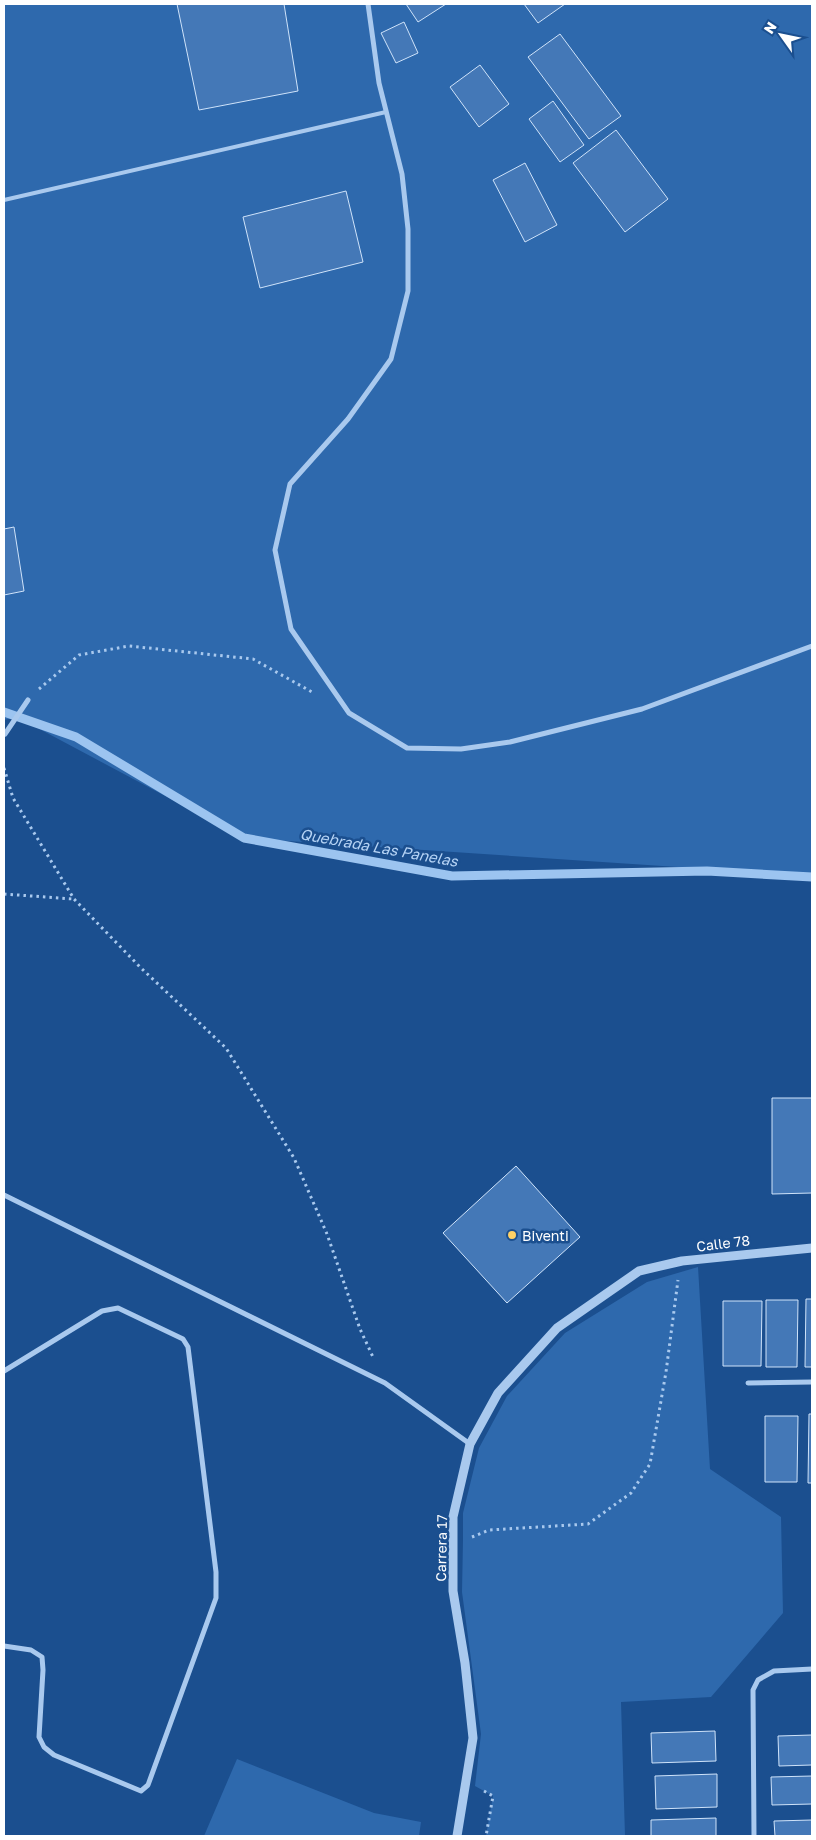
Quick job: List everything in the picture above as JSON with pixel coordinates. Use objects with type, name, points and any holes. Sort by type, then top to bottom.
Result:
[{"type":"street","points":[[368,4],[378,76],[402,174],[408,229],[408,291],[392,359],[348,419],[290,484],[276,550],[291,630],[349,713],[407,748],[461,749],[510,742],[642,709],[812,646]]},
{"type":"street","points":[[6,734],[28,700]]},
{"type":"street","points":[[4,1195],[384,1383],[470,1444]]},
{"type":"street","name":"Calle 78","points":[[639,1271],[682,1261],[812,1248]]},
{"type":"street","name":"Carrera 17","points":[[457,1836],[473,1738],[465,1663],[453,1591],[453,1517],[470,1444],[498,1393],[557,1328],[639,1271]]},
{"type":"street","points":[[4,1371],[102,1311],[118,1308],[183,1339],[188,1347],[216,1572],[216,1598],[148,1786],[141,1791],[54,1755],[44,1747],[38,1737],[43,1670],[42,1656],[31,1650],[4,1646]]},
{"type":"street","points":[[748,1383],[812,1382]]},
{"type":"street","points":[[754,1836],[753,1690],[758,1680],[774,1670],[812,1669]]},
{"type":"lane","points":[[4,200],[386,112]]},
{"type":"path","points":[[28,700],[79,655],[130,646],[253,659],[314,693]]},
{"type":"path","points":[[4,768],[13,798],[74,899],[141,968],[226,1048],[294,1158],[327,1234],[360,1329],[384,1383]]},
{"type":"path","points":[[4,894],[74,899]]},
{"type":"path","points":[[463,1540],[489,1530],[588,1524],[631,1493],[650,1464],[666,1372],[679,1272]]},
{"type":"path","points":[[481,1789],[493,1796],[486,1836]]},
{"type":"shaded area","points":[[4,4],[812,4],[812,876],[244,838],[17,717],[4,720]]},
{"type":"shaded area","points":[[698,1267],[710,1469],[781,1517],[783,1613],[711,1697],[621,1702],[625,1836],[486,1836],[493,1796],[475,1786],[481,1734],[462,1592],[463,1513],[479,1448],[507,1396],[565,1333],[647,1282]]},
{"type":"shaded area","points":[[237,1759],[374,1813],[421,1822],[419,1836],[204,1836]]},
{"type":"building","points":[[177,4],[284,4],[298,91],[199,110]]},
{"type":"building","points":[[406,4],[446,4],[418,22]]},
{"type":"building","points":[[524,4],[565,4],[538,23]]},
{"type":"building","points":[[404,22],[418,53],[396,63],[381,33]]},
{"type":"building","points":[[560,34],[621,116],[589,139],[528,57]]},
{"type":"building","points":[[480,65],[509,104],[479,127],[450,87]]},
{"type":"building","points":[[553,101],[584,145],[560,162],[529,119]]},
{"type":"building","points":[[616,130],[668,199],[625,232],[573,163]]},
{"type":"building","points":[[525,163],[557,225],[525,242],[493,180]]},
{"type":"building","points":[[346,191],[363,262],[260,288],[243,217]]},
{"type":"building","points":[[14,527],[24,591],[4,595],[4,529]]},
{"type":"building","points":[[772,1098],[812,1098],[812,1193],[772,1194]]},
{"type":"building","name":"Biventi","points":[[516,1166],[580,1237],[507,1303],[443,1233]]},
{"type":"building","points":[[806,1299],[812,1299],[812,1367],[805,1367]]},
{"type":"building","points":[[766,1300],[798,1300],[797,1367],[766,1367]]},
{"type":"building","points":[[723,1301],[762,1301],[761,1366],[723,1366]]},
{"type":"building","points":[[809,1414],[812,1414],[812,1483],[808,1483]]},
{"type":"building","points":[[765,1416],[798,1416],[797,1482],[765,1482]]},
{"type":"building","points":[[715,1731],[716,1761],[652,1763],[651,1733]]},
{"type":"building","points":[[812,1735],[812,1765],[779,1766],[778,1736]]},
{"type":"building","points":[[717,1774],[717,1807],[656,1809],[655,1776]]},
{"type":"building","points":[[812,1776],[812,1804],[772,1805],[771,1777]]},
{"type":"building","points":[[716,1818],[716,1836],[651,1836],[651,1820]]},
{"type":"building","points":[[812,1820],[812,1836],[775,1836],[774,1821]]},
{"type":"waterway","name":"Quebrada Las Panelas","points":[[4,712],[76,737],[244,838],[452,876],[707,871],[812,877]]},
{"type":"place","name":"Biventi","points":[[512,1235]]}]
